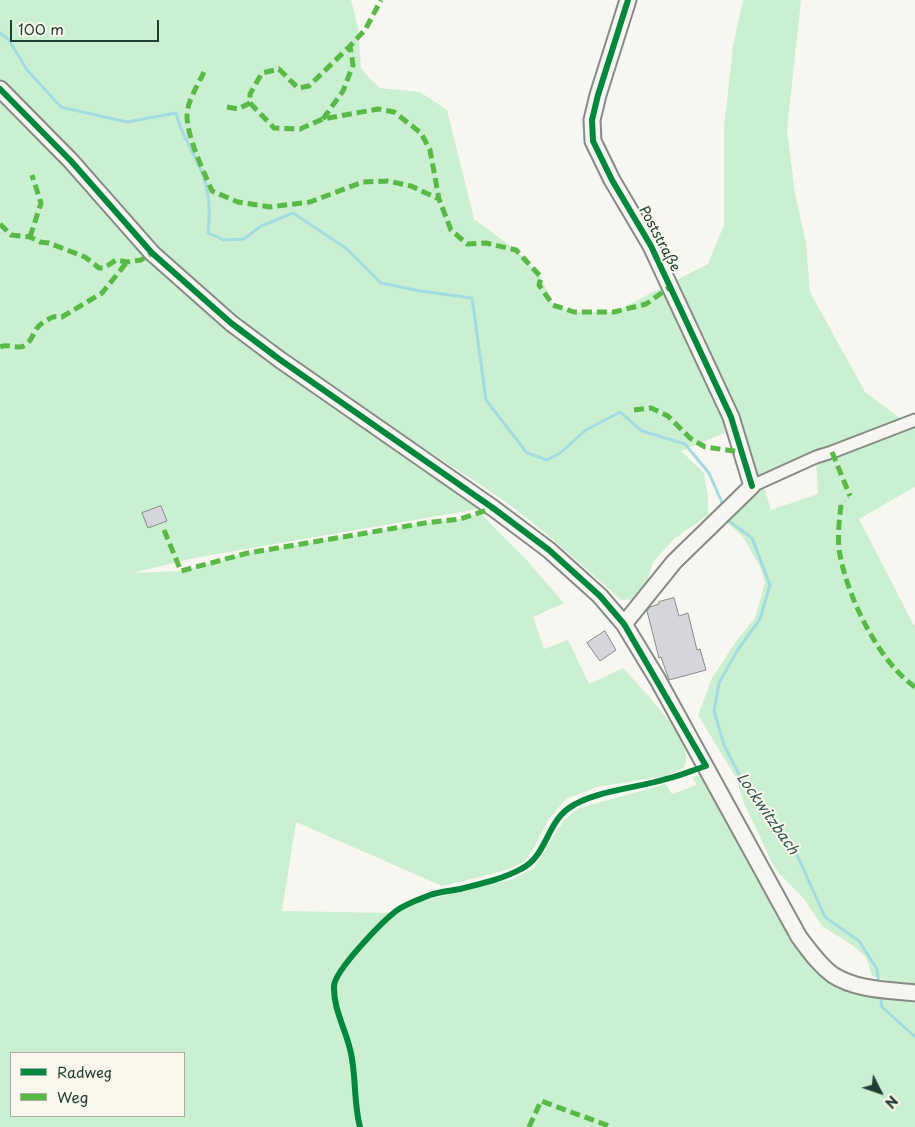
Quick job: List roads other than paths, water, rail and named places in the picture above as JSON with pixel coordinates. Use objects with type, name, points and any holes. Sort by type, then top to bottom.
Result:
[{"type":"main road","name":"Poststraße","points":[[628,0],[596,103],[592,120],[593,141],[612,180],[651,246],[731,417],[752,486]]},
{"type":"main road","points":[[0,89],[71,161],[152,253],[231,323],[279,359],[494,508],[549,550],[600,596],[624,624],[706,766],[799,937],[816,960],[832,974],[847,983],[867,988],[915,993]]},
{"type":"main road","points":[[624,624],[674,562],[752,486]]},
{"type":"street","points":[[752,486],[816,457],[915,420]]},
{"type":"waterway","name":"Lockwitzbach","points":[[0,33],[9,40],[27,70],[61,107],[127,122],[176,113],[181,130],[201,170],[206,185],[209,206],[208,233],[224,240],[244,239],[261,226],[293,213],[347,249],[381,283],[420,291],[472,298],[486,400],[527,453],[547,460],[560,453],[586,430],[620,412],[642,431],[685,444],[709,473],[724,507]]},
{"type":"waterway","name":"Lockwitzbach","points":[[727,515],[729,521],[752,538],[770,585],[760,619],[737,651],[719,683],[714,711],[724,745],[748,792],[794,848],[825,917],[859,941],[877,969],[879,986]]},
{"type":"waterway","name":"Lockwitzbach","points":[[880,995],[882,1007],[915,1037]]}]
